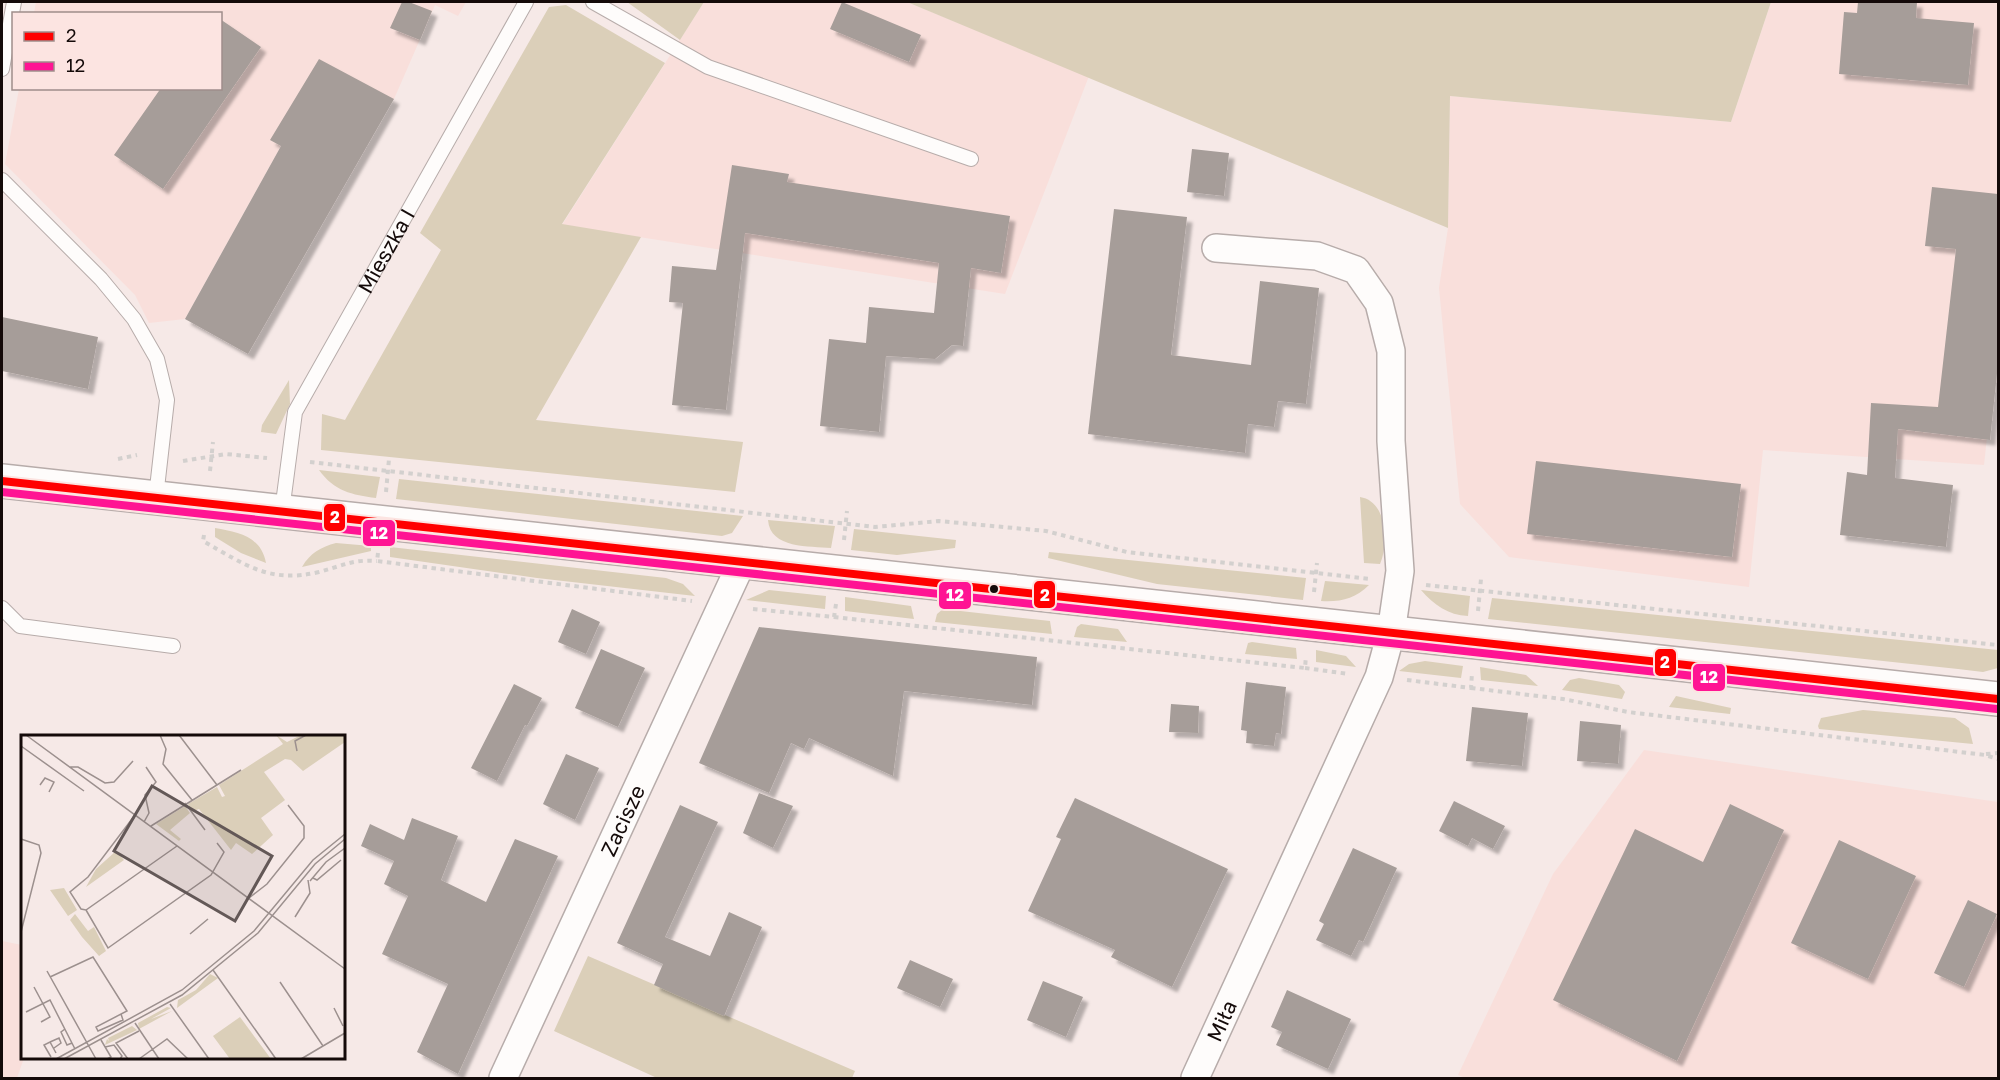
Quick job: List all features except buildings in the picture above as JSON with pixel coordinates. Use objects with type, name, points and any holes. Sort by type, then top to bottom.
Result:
[{"type":"street","name":"Miła","points":[[1195,1078],[1379,677],[1391,633],[1398,582],[1391,351],[1379,303],[1356,270],[1317,256],[1216,248]]},
{"type":"street","points":[[2,481],[1998,699]]},
{"type":"street","name":"Zacisze","points":[[503,1078],[742,562]]},
{"type":"lane","name":"Mieszka I","points":[[282,511],[287,459],[295,412],[526,2]]},
{"type":"lane","points":[[593,2],[708,67],[971,159]]},
{"type":"lane","points":[[2,69],[12,17]]},
{"type":"lane","points":[[2,180],[101,279],[134,320],[157,359],[167,400],[156,497]]},
{"type":"lane","points":[[2,608],[20,626],[173,646]]},
{"type":"path","points":[[160,455],[180,462],[226,454],[287,459],[875,527],[939,521],[1046,531],[1127,552],[1998,645]]},
{"type":"path","points":[[1471,688],[1563,699],[1628,712],[1985,754],[1998,753]]},
{"type":"path","points":[[1985,754],[1998,759]]},
{"type":"shaded area","points":[[36,2],[466,2],[458,16],[435,5],[394,99],[281,146],[185,319],[149,323],[135,295],[5,164],[19,90],[222,90],[222,12],[34,12]]},
{"type":"shaded area","points":[[627,2],[704,2],[680,40]]},
{"type":"shaded area","points":[[704,2],[907,2],[1089,76],[1005,294],[562,225]]},
{"type":"shaded area","points":[[907,2],[1771,2],[1731,122],[1450,96],[1448,228]]},
{"type":"shaded area","points":[[1771,2],[1998,2],[1998,337],[1984,465],[1763,450],[1749,587],[1509,557],[1460,504],[1439,288],[1448,228],[1450,96],[1731,122]]},
{"type":"shaded area","points":[[566,5],[665,63],[562,224],[641,237],[536,420],[743,442],[735,492],[321,450],[322,414],[345,420],[441,250],[420,233],[549,7]]},
{"type":"shaded area","points":[[289,380],[290,404],[276,434],[261,432],[262,425]]},
{"type":"shaded area","points":[[319,470],[380,477],[376,498],[344,491],[331,483]]},
{"type":"shaded area","points":[[399,479],[743,516],[732,533],[722,536],[396,499]]},
{"type":"shaded area","points":[[1360,497],[1376,506],[1384,524],[1383,555],[1380,564],[1364,563]]},
{"type":"shaded area","points":[[768,520],[835,526],[831,548],[802,546],[783,541],[770,529]]},
{"type":"shaded area","points":[[215,528],[232,531],[254,541],[266,563],[241,553],[215,537]]},
{"type":"shaded area","points":[[854,529],[956,540],[955,548],[897,555],[851,550]]},
{"type":"shaded area","points":[[336,543],[371,546],[371,551],[302,567],[316,551]]},
{"type":"shaded area","points":[[390,547],[666,578],[683,584],[695,596],[537,578],[390,557]]},
{"type":"shaded area","points":[[1049,552],[1306,578],[1303,600],[1157,584],[1048,558]]},
{"type":"shaded area","points":[[1325,581],[1369,585],[1347,599],[1321,601]]},
{"type":"shaded area","points":[[769,590],[826,596],[825,609],[746,600]]},
{"type":"shaded area","points":[[1421,590],[1470,596],[1468,616],[1454,614],[1442,608]]},
{"type":"shaded area","points":[[845,597],[911,606],[914,619],[845,611]]},
{"type":"shaded area","points":[[1492,598],[1998,650],[1998,668],[1983,672],[1488,619]]},
{"type":"shaded area","points":[[943,609],[1050,621],[1052,634],[935,622],[937,614]]},
{"type":"shaded area","points":[[1081,624],[1118,629],[1127,642],[1074,637],[1077,627]]},
{"type":"shaded area","points":[[1248,643],[1296,648],[1297,659],[1245,654]]},
{"type":"shaded area","points":[[1316,650],[1346,656],[1356,667],[1316,662]]},
{"type":"shaded area","points":[[1425,661],[1463,666],[1461,678],[1399,671],[1409,664]]},
{"type":"shaded area","points":[[1480,667],[1526,675],[1538,686],[1481,680]]},
{"type":"shaded area","points":[[1579,678],[1619,685],[1625,692],[1622,699],[1562,690],[1570,680]]},
{"type":"shaded area","points":[[1676,696],[1731,708],[1730,714],[1669,707]]},
{"type":"shaded area","points":[[1863,710],[1955,718],[1969,728],[1973,744],[1819,729],[1821,718]]},
{"type":"shaded area","points":[[1644,750],[1998,802],[1998,1078],[1465,1078],[1458,1075],[1553,874]]},
{"type":"shaded area","points":[[2,941],[21,945],[21,1059],[24,1059],[17,1078],[2,1078]]},
{"type":"shaded area","points":[[588,956],[855,1071],[852,1078],[657,1078],[554,1031]]},
{"type":"transit line","name":"2","points":[[2,481],[1998,699]]},
{"type":"transit line","name":"12","points":[[2,492],[1997,709]]}]
